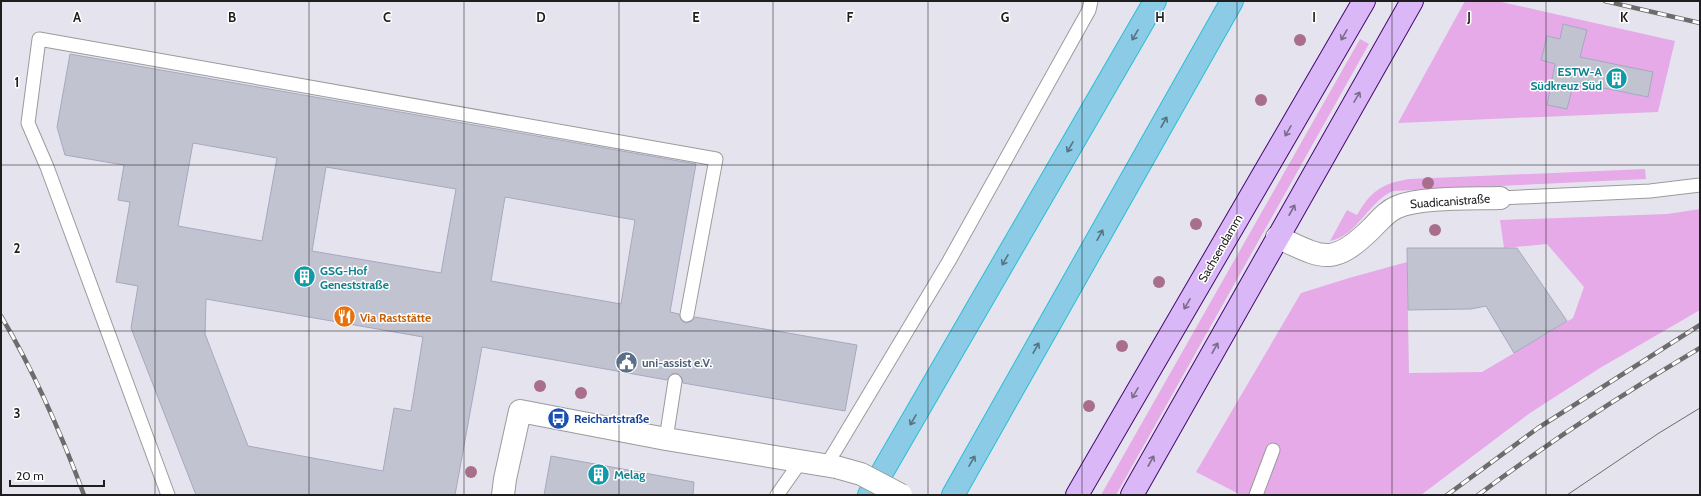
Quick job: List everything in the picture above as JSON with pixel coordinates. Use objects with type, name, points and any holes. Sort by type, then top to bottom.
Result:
[{"type":"highway","points":[[869,495],[1155,1]]},
{"type":"highway","points":[[953,495],[1232,1]]},
{"type":"main road","name":"Sachsendamm","points":[[1077,495],[1364,1]]},
{"type":"main road","points":[[1132,495],[1412,1]]},
{"type":"street","name":"Suadicanistraße","points":[[1278,237],[1320,256],[1337,255],[1355,244],[1383,217],[1395,208],[1427,201],[1500,198]]},
{"type":"street","points":[[503,495],[505,479],[520,411],[666,439],[831,466],[861,474],[901,495]]},
{"type":"lane","points":[[831,466],[949,261],[1089,10],[1091,1]]},
{"type":"lane","points":[[168,495],[50,174],[28,123],[39,39],[716,159],[687,315]]},
{"type":"lane","points":[[1500,198],[1650,192],[1700,185]]},
{"type":"lane","points":[[666,439],[675,381]]},
{"type":"lane","points":[[1256,495],[1273,450]]},
{"type":"lane","points":[[777,495],[801,461]]},
{"type":"shaded area","points":[[1465,1],[1497,1],[1675,41],[1658,112],[1398,123]]},
{"type":"shaded area","points":[[1360,39],[1369,44],[1116,495],[1101,495]]},
{"type":"shaded area","points":[[1645,169],[1646,179],[1393,191],[1376,203],[1348,233],[1330,241],[1347,210],[1357,215],[1372,194],[1384,186],[1399,181],[1409,179]]},
{"type":"shaded area","points":[[1700,209],[1700,310],[1600,368],[1530,413],[1421,495],[1241,495],[1196,472],[1301,293],[1407,262],[1409,373],[1482,372],[1573,318],[1584,287],[1547,244],[1504,248],[1500,220],[1667,214]]},
{"type":"building","points":[[1563,24],[1587,30],[1580,57],[1653,72],[1648,97],[1574,82],[1567,109],[1547,105],[1555,64],[1541,60],[1547,36],[1560,39]]},
{"type":"building","name":"GSG-Hof Geneststraße","points":[[70,54],[696,164],[670,312],[679,314],[682,321],[686,323],[693,320],[695,317],[857,345],[845,411],[683,383],[682,378],[677,373],[672,374],[667,380],[482,347],[455,495],[196,495],[131,328],[138,286],[116,282],[130,202],[118,200],[124,165],[65,155],[57,127]],"holes":[[[193,143],[277,158],[262,241],[178,226]],[[326,167],[456,189],[441,273],[312,251]],[[505,197],[635,220],[621,304],[491,281]],[[206,299],[423,337],[411,411],[394,408],[383,471],[248,446],[205,334]]]},
{"type":"building","points":[[1407,248],[1517,248],[1567,321],[1514,353],[1486,306],[1471,309],[1408,310]]},
{"type":"building","name":"Melag","points":[[551,456],[694,482],[693,495],[544,495]]},
{"type":"tram line","points":[[1567,495],[1659,433],[1700,408]]},
{"type":"railway","points":[[1605,1],[1700,23]]},
{"type":"railway","points":[[1,316],[25,359],[47,404],[84,495]]},
{"type":"railway","points":[[1447,495],[1538,428],[1700,325]]},
{"type":"railway","points":[[1478,495],[1587,418],[1700,348]]},
{"type":"place","name":"ESTW-A Südkreuz Süd","points":[[1617,78]]},
{"type":"place","name":"GSG-Hof Geneststraße","points":[[304,277]]},
{"type":"place","name":"Via Raststätte","points":[[345,317]]},
{"type":"place","name":"uni-assist e.V.","points":[[626,362]]},
{"type":"place","name":"Reichartstraße","points":[[558,418]]},
{"type":"place","name":"Melag","points":[[599,474]]}]
